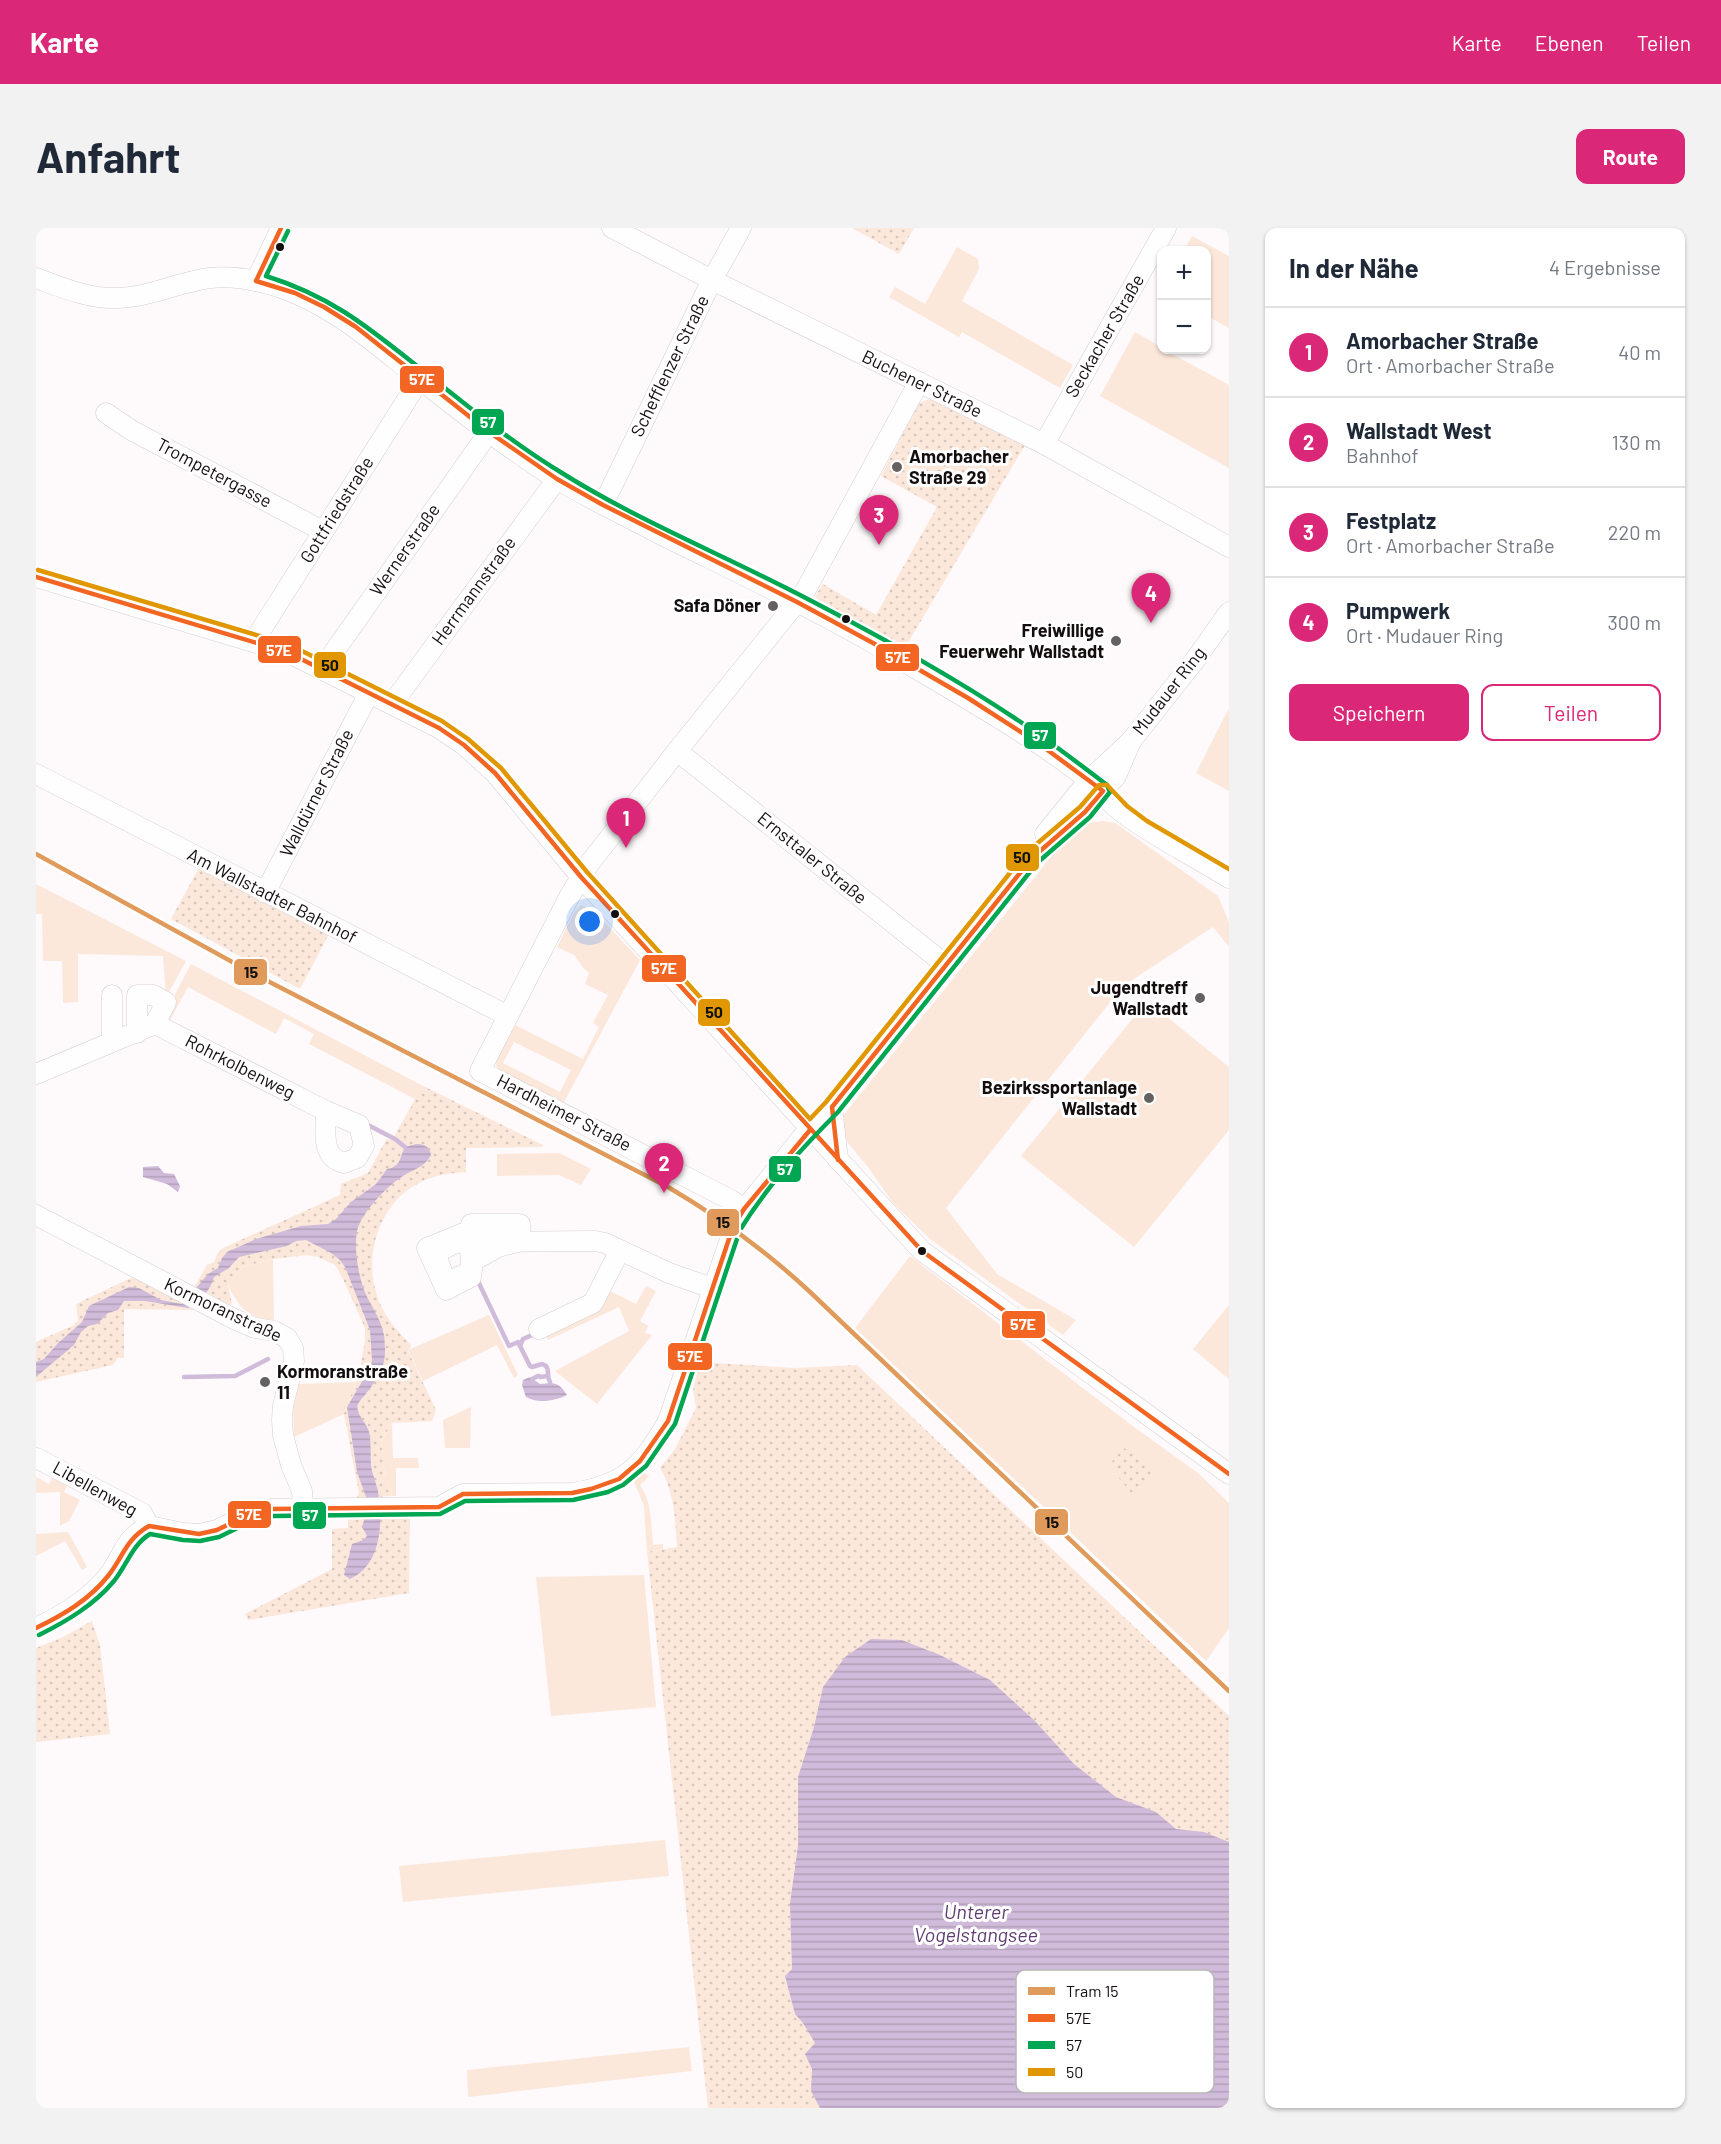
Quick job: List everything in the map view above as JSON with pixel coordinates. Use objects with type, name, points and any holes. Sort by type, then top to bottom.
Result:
[{"type":"street","points":[[256,281],[281,228]]},
{"type":"street","name":"Buchener Straße","points":[[612,228],[1044,444],[1229,547]]},
{"type":"street","name":"Schefflenzer Straße","points":[[603,505],[712,280],[741,228]]},
{"type":"street","name":"Seckacher Straße","points":[[1044,444],[1166,228]]},
{"type":"street","points":[[36,278],[88,295],[114,298],[141,296],[210,278],[238,278],[295,293],[324,307],[356,327],[489,432],[557,479],[603,505],[797,602],[968,698],[1038,743],[1096,786],[1126,800],[1178,839],[1190,853],[1229,878]]},
{"type":"street","name":"Gottfriedstraße","points":[[254,641],[420,379]]},
{"type":"street","name":"Hardheimer Straße","points":[[744,1209],[584,1123],[480,1071],[581,877],[677,751],[804,593],[919,382]]},
{"type":"street","name":"Trompetergasse","points":[[106,413],[131,430],[323,531]]},
{"type":"street","name":"Wernerstraße","points":[[322,669],[489,432]]},
{"type":"street","name":"Herrmannstraße","points":[[392,704],[557,479]]},
{"type":"street","points":[[36,577],[287,652],[439,728],[464,745],[495,774],[581,877],[922,1251],[1229,1474]]},
{"type":"street","name":"Mudauer Ring","points":[[149,1526],[199,1534],[217,1530],[252,1513],[272,1509],[439,1507],[463,1494],[572,1493],[610,1484],[626,1475],[652,1449],[668,1421],[733,1227],[744,1209],[832,1107],[1032,858],[1045,834],[1096,786],[1195,660],[1229,612]]},
{"type":"street","name":"Walldürner Straße","points":[[265,893],[369,693]]},
{"type":"street","name":"Ernsttaler Straße","points":[[677,751],[946,965]]},
{"type":"street","name":"Am Wallstadter Bahnhof","points":[[36,774],[508,1016]]},
{"type":"street","points":[[112,995],[112,1042]]},
{"type":"street","name":"Rohrkolbenweg","points":[[38,1068],[146,1028],[326,1111]]},
{"type":"street","points":[[832,1107],[838,1160]]},
{"type":"street","name":"Kormoranstraße","points":[[36,1215],[194,1298],[255,1328],[274,1331],[286,1338],[293,1348],[294,1361],[283,1406],[283,1435],[291,1465],[302,1491],[303,1509]]},
{"type":"street","points":[[471,1224],[520,1224],[520,1241],[498,1247],[473,1261],[471,1277],[446,1290],[427,1248],[471,1230],[471,1224]]},
{"type":"street","points":[[470,1242],[596,1241],[669,1273],[712,1288]]},
{"type":"street","points":[[539,1329],[593,1303],[620,1250]]},
{"type":"street","name":"Libellenweg","points":[[36,1458],[142,1513],[149,1526]]},
{"type":"street","points":[[36,1628],[58,1618],[85,1600],[109,1575],[137,1532],[149,1526]]},
{"type":"shaded area","points":[[852,228],[914,228],[899,254]]},
{"type":"shaded area","points":[[1192,236],[1210,246],[1186,246]]},
{"type":"shaded area","points":[[1211,246],[1229,256],[1229,328],[1211,318]]},
{"type":"shaded area","points":[[957,247],[978,259],[979,269],[962,301],[1073,365],[1060,388],[962,332],[959,337],[889,297],[895,287],[925,304]]},
{"type":"shaded area","points":[[1135,332],[1157,345],[1157,354],[1172,354],[1229,385],[1229,468],[1100,396]]},
{"type":"shaded area","points":[[930,399],[1025,445],[903,651],[813,600],[823,584],[876,615],[937,507],[881,476],[919,403]]},
{"type":"shaded area","points":[[1229,708],[1229,791],[1196,773]]},
{"type":"shaded area","points":[[1103,821],[1115,823],[1218,896],[1229,922],[1229,947],[1213,927],[1123,986],[946,1208],[997,1274],[1076,1320],[1063,1335],[930,1239],[893,1203],[848,1143],[838,1122],[1067,837],[1088,823]]},
{"type":"shaded area","points":[[200,866],[330,932],[300,989],[171,919]]},
{"type":"shaded area","points":[[36,884],[186,961],[166,997],[163,956],[78,954],[78,1002],[63,1003],[62,961],[43,961],[42,914],[36,914]]},
{"type":"shaded area","points":[[581,905],[593,910],[640,960],[564,1102],[499,1070],[496,1059],[515,1025],[583,1059],[599,1027],[593,1023],[608,995],[585,984],[589,973],[574,955],[557,947],[574,913]],"holes":[[[514,1042],[571,1070],[560,1092],[503,1063]]]},
{"type":"shaded area","points":[[191,964],[467,1109],[398,1138],[394,1137],[415,1099],[309,1044],[314,1034],[284,1018],[276,1034],[188,987],[169,1022],[162,1019]]},
{"type":"shaded area","name":"Bezirkssportanlage Wallstadt","points":[[1147,1001],[1229,1067],[1229,1130],[1134,1247],[1021,1156]]},
{"type":"shaded area","points":[[423,1086],[543,1145],[542,1147],[466,1148],[466,1172],[443,1175],[421,1182],[407,1190],[386,1214],[374,1244],[372,1260],[378,1300],[385,1314],[411,1345],[408,1351],[436,1410],[432,1421],[392,1423],[381,1441],[385,1477],[392,1496],[357,1498],[359,1493],[344,1414],[359,1374],[365,1328],[335,1265],[318,1257],[307,1255],[273,1259],[242,1267],[228,1286],[232,1303],[230,1305],[195,1286],[207,1265],[214,1262],[217,1254],[223,1248],[340,1195],[341,1184],[368,1173],[386,1140],[394,1138]]},
{"type":"shaded area","points":[[559,1153],[591,1169],[581,1185],[559,1175],[497,1176],[497,1154]]},
{"type":"shaded area","points":[[910,1256],[1198,1473],[1229,1503],[1229,1628],[1206,1661],[855,1328]]},
{"type":"shaded area","points":[[273,1259],[274,1322],[246,1311],[228,1286],[242,1267]]},
{"type":"shaded area","points":[[133,1277],[199,1310],[124,1309],[124,1358],[118,1358],[113,1365],[36,1382],[36,1342],[74,1325],[78,1321],[76,1304]]},
{"type":"shaded area","points":[[646,1286],[656,1291],[640,1321],[648,1326],[645,1333],[652,1335],[597,1404],[555,1371],[629,1331],[619,1307],[548,1340],[543,1331],[604,1288],[636,1304]]},
{"type":"shaded area","points":[[1229,1305],[1229,1379],[1193,1349]]},
{"type":"shaded area","points":[[489,1315],[518,1375],[514,1378],[497,1345],[423,1381],[408,1350]]},
{"type":"shaded area","points":[[699,1362],[795,1368],[857,1365],[1229,1716],[1229,2108],[708,2108],[647,1552],[677,1547],[675,1516],[669,1487],[660,1468],[675,1449],[696,1408],[693,1390]]},
{"type":"shaded area","points":[[356,1382],[344,1414],[294,1437],[293,1410],[299,1384]]},
{"type":"shaded area","points":[[471,1407],[470,1448],[445,1448],[443,1420]]},
{"type":"shaded area","points":[[392,1423],[393,1458],[418,1458],[419,1468],[396,1468],[396,1496],[392,1496],[385,1477],[381,1442]]},
{"type":"shaded area","points":[[1124,1448],[1156,1469],[1132,1494],[1110,1467]]},
{"type":"shaded area","points":[[644,1472],[649,1477],[640,1485],[649,1506],[653,1545],[663,1544],[663,1549],[647,1552],[644,1506],[634,1481]]},
{"type":"shaded area","points":[[54,1474],[69,1481],[64,1492],[80,1500],[69,1521],[60,1526],[60,1492],[36,1493],[36,1477],[49,1484]]},
{"type":"shaded area","points":[[410,1516],[409,1593],[248,1620],[245,1614],[332,1569],[332,1529],[348,1528],[348,1517]]},
{"type":"shaded area","points":[[68,1532],[87,1567],[82,1570],[65,1541],[36,1556],[36,1534]]},
{"type":"shaded area","points":[[644,1575],[656,1707],[551,1716],[536,1577]]},
{"type":"shaded area","points":[[92,1621],[100,1645],[110,1734],[36,1742],[36,1648],[63,1637]]},
{"type":"shaded area","points":[[665,1840],[669,1876],[403,1902],[399,1866]]},
{"type":"shaded area","points":[[689,2047],[692,2071],[468,2097],[467,2070]]},
{"type":"water","points":[[416,1144],[428,1148],[431,1155],[429,1159],[382,1193],[369,1208],[357,1231],[356,1253],[360,1276],[364,1290],[383,1329],[385,1358],[374,1383],[357,1407],[370,1437],[372,1472],[380,1503],[380,1529],[369,1563],[350,1579],[344,1575],[352,1544],[367,1536],[362,1527],[366,1497],[357,1472],[347,1407],[370,1368],[372,1360],[370,1330],[345,1267],[331,1253],[306,1240],[239,1257],[229,1268],[214,1277],[204,1295],[188,1308],[145,1301],[124,1301],[118,1310],[108,1313],[97,1324],[88,1326],[81,1332],[74,1345],[36,1377],[36,1362],[44,1359],[82,1322],[89,1306],[129,1287],[139,1288],[161,1300],[182,1304],[208,1274],[218,1268],[227,1252],[256,1239],[301,1226],[328,1224],[336,1219],[351,1202],[376,1184],[387,1169],[398,1164],[405,1147]]},
{"type":"water","points":[[158,1166],[164,1173],[174,1174],[180,1186],[178,1192],[167,1184],[143,1177],[143,1167]]},
{"type":"water","points":[[530,1377],[540,1384],[558,1385],[567,1395],[546,1401],[526,1397],[522,1385],[523,1380]]},
{"type":"water","name":"Unterer Vogelstangsee","points":[[871,1639],[902,1640],[940,1655],[990,1680],[1034,1720],[1074,1764],[1116,1797],[1156,1812],[1176,1829],[1204,1832],[1229,1842],[1229,2108],[820,2108],[811,2091],[812,2069],[805,2054],[815,2043],[795,2014],[785,1976],[792,1969],[790,1903],[798,1846],[798,1777],[814,1727],[823,1687],[845,1657]]},
{"type":"waterway","points":[[366,1124],[395,1139],[405,1147]]},
{"type":"waterway","points":[[476,1277],[509,1346],[518,1342],[530,1366],[542,1364],[546,1366],[550,1382]]},
{"type":"waterway","points":[[520,1346],[523,1339],[532,1335]]},
{"type":"waterway","points":[[184,1377],[235,1376],[268,1359]]},
{"type":"waterway","points":[[532,1379],[547,1376]]},
{"type":"tram line","name":"15","points":[[36,854],[256,975],[668,1187],[706,1210],[759,1248],[809,1291],[1229,1691]]},
{"type":"transit line","name":"57E","points":[[281,228],[256,281],[295,293],[324,307],[356,327],[489,432],[557,479],[603,505],[797,602],[873,643],[968,698],[1038,743],[1103,791],[1085,812],[1032,858],[832,1107],[838,1160]]},
{"type":"transit line","name":"57","points":[[39,1635],[70,1618],[98,1598],[119,1575],[134,1549],[150,1534],[200,1541],[219,1537],[254,1520],[273,1516],[440,1514],[465,1501],[573,1500],[608,1492],[623,1485],[646,1466],[675,1424],[740,1230],[750,1214],[811,1139],[838,1112],[1037,863],[1090,817],[1110,792],[1107,785],[1044,738],[955,680],[800,595],[591,490],[508,437],[349,315],[290,284],[266,276],[288,231]]},
{"type":"transit line","name":"50","points":[[38,570],[290,645],[442,721],[468,739],[501,768],[587,872],[810,1119],[1026,853],[1080,807],[1099,785],[1107,785],[1127,806],[1147,821],[1229,869]]},
{"type":"transit line","name":"57E","points":[[36,577],[287,652],[439,728],[464,745],[495,773],[581,877],[922,1251],[1229,1474]]},
{"type":"transit line","name":"57E","points":[[36,1628],[66,1612],[101,1585],[130,1543],[149,1526],[199,1534],[217,1530],[252,1513],[272,1509],[439,1507],[463,1494],[572,1493],[619,1479],[640,1461],[668,1421],[733,1227],[744,1209],[810,1130]]},
{"type":"place","name":"Amorbacher Straße 29","points":[[897,467]]},
{"type":"place","name":"Festplatz","points":[[879,545]]},
{"type":"place","name":"Safa Döner","points":[[773,606]]},
{"type":"place","name":"Pumpwerk","points":[[1151,623]]},
{"type":"place","name":"Freiwillige Feuerwehr Wallstadt","points":[[1116,641]]},
{"type":"place","name":"Amorbacher Straße","points":[[626,848]]},
{"type":"place","name":"Jugendtreff Wallstadt","points":[[1200,998]]},
{"type":"place","name":"Bezirkssportanlage Wallstadt","points":[[1149,1098]]},
{"type":"place","name":"Wallstadt West","points":[[664,1193]]},
{"type":"place","name":"Kormoranstraße 11","points":[[265,1382]]}]
